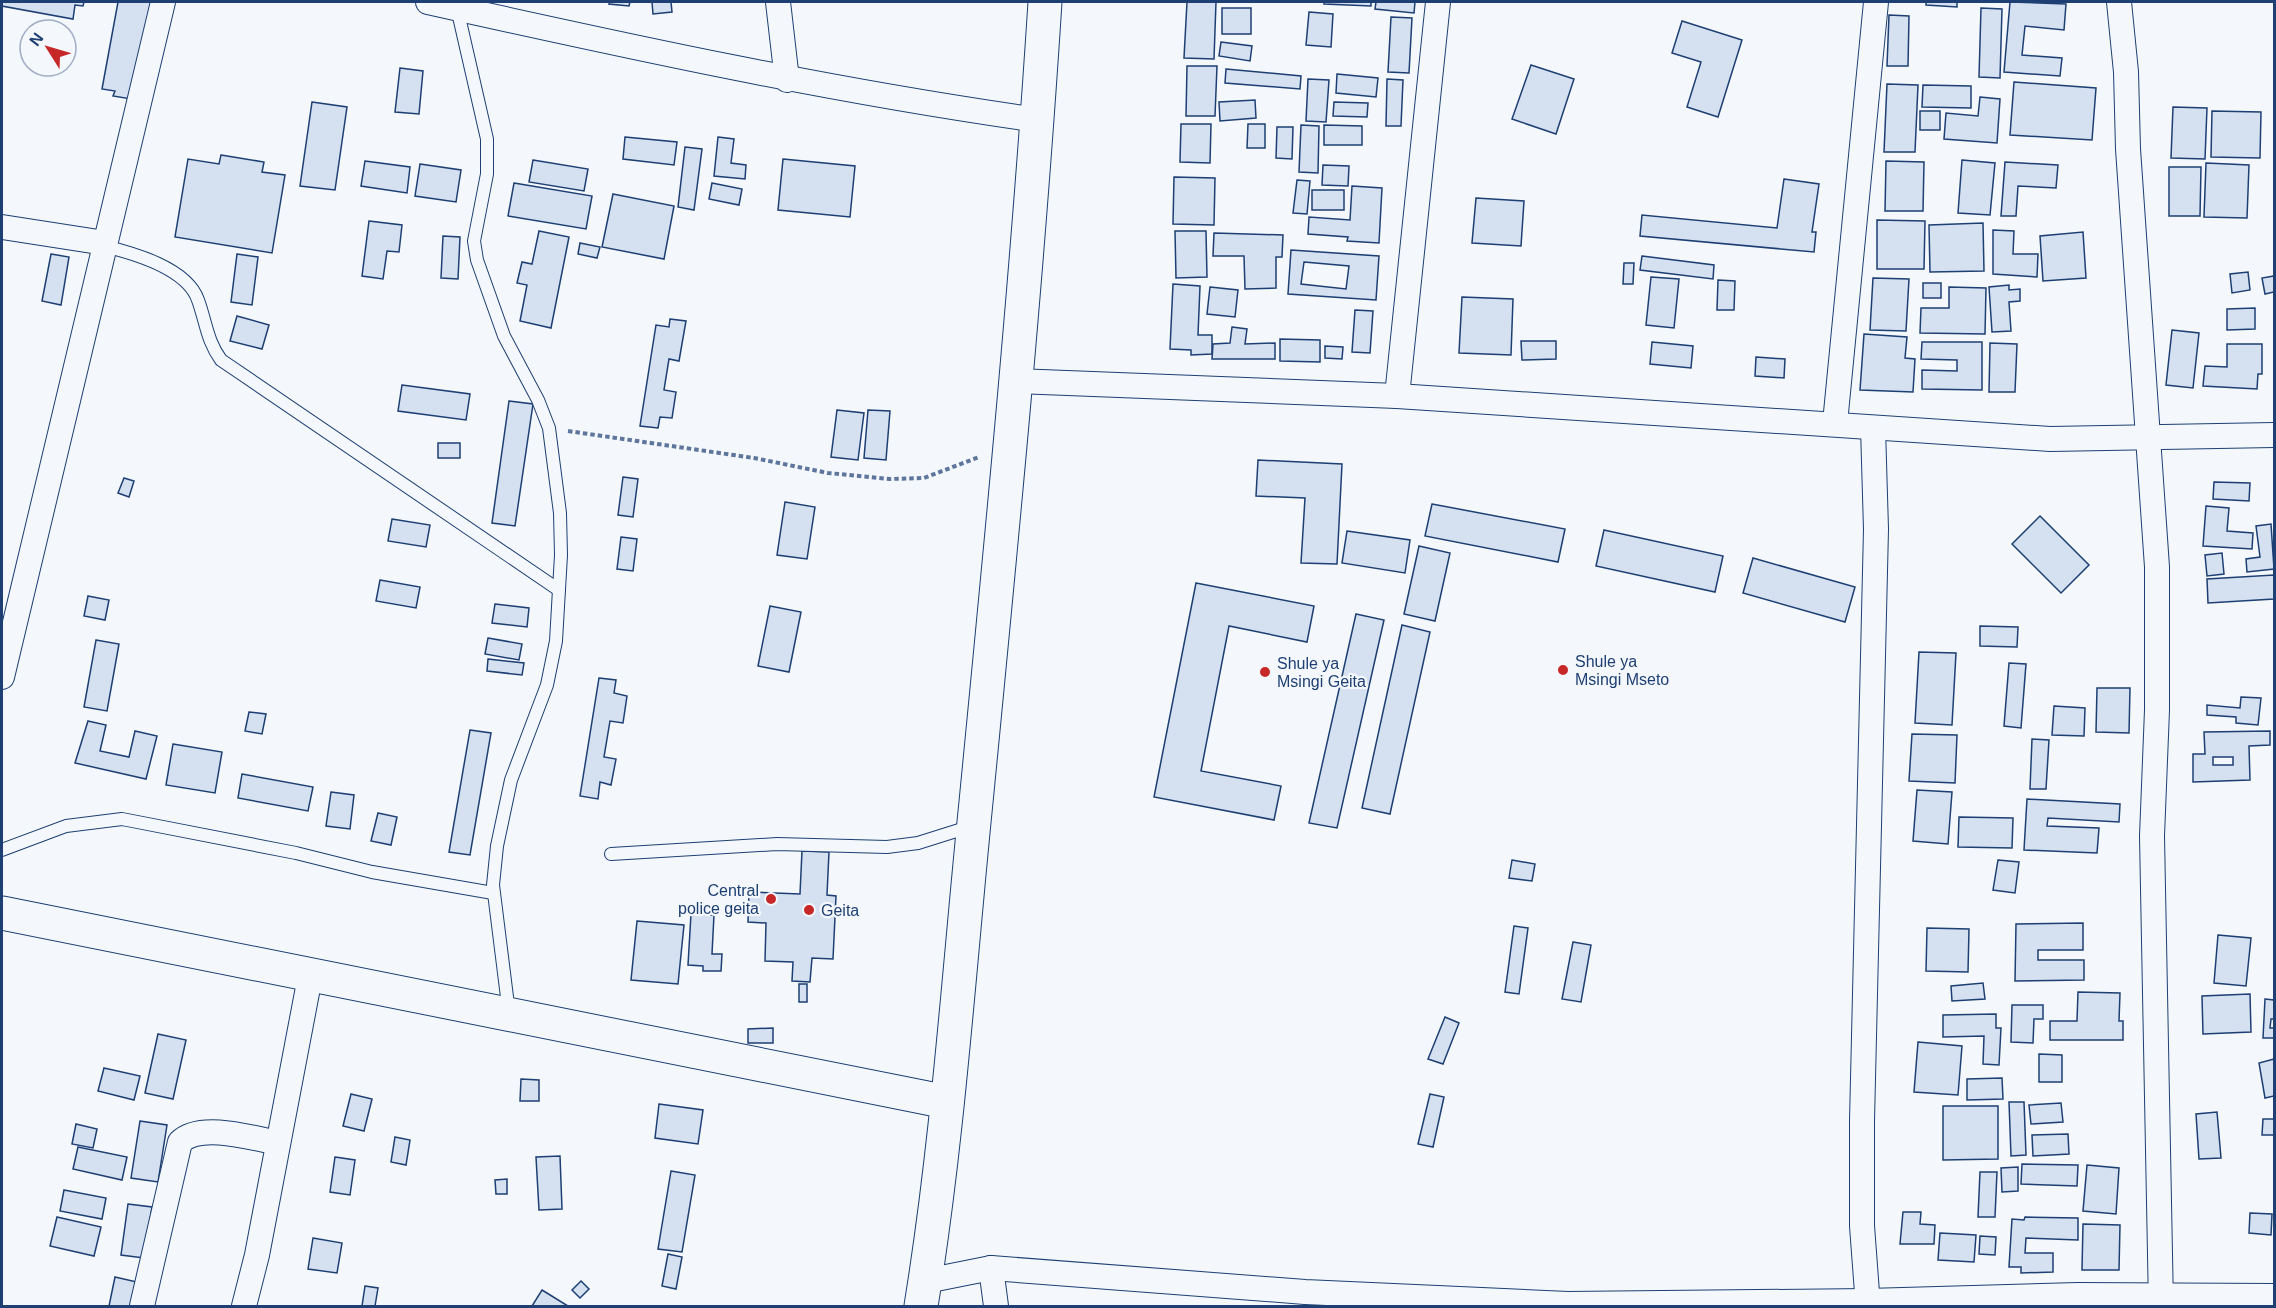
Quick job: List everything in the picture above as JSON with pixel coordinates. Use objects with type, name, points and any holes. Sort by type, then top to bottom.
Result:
[{"type":"street","points":[[2,676],[163,2]]},
{"type":"street","points":[[428,2],[787,80],[905,101],[1038,120]]},
{"type":"street","points":[[778,2],[787,80]]},
{"type":"street","points":[[1045,2],[1038,120],[1015,381],[947,1102],[923,1294],[991,1268],[1305,1299],[1568,1305],[1867,1304],[2078,1294],[2160,1302],[2274,1296]]},
{"type":"street","points":[[1397,396],[1438,2]]},
{"type":"street","points":[[1835,423],[1876,2]]},
{"type":"street","points":[[2119,2],[2126,72],[2138,307],[2157,567],[2157,710],[2152,836],[2160,1302]]},
{"type":"street","points":[[2,227],[105,244]]},
{"type":"street","points":[[1015,381],[1397,396],[1835,423],[1874,428],[2050,439],[2274,435]]},
{"type":"street","points":[[1867,1304],[1862,1226],[1862,1121],[1876,529],[1874,428]]},
{"type":"street","points":[[2,913],[510,1017],[947,1102]]},
{"type":"street","points":[[244,1306],[257,1256],[310,977]]},
{"type":"street","points":[[142,1306],[180,1142],[194,1133],[203,1133],[231,1134],[278,1143]]},
{"type":"street","points":[[991,1268],[996,1306]]},
{"type":"lane","points":[[457,8],[487,139],[487,174],[474,241],[477,260],[504,336],[538,400],[549,428],[560,513],[556,641],[547,685],[511,780],[497,846],[494,893],[510,1017]]},
{"type":"lane","points":[[105,244],[158,264],[187,283],[197,297],[210,346],[221,360],[559,590]]},
{"type":"lane","points":[[2,850],[66,826],[122,819],[296,853],[372,872],[494,893]]},
{"type":"lane","points":[[611,854],[777,844],[887,847],[918,843],[973,826]]},
{"type":"path","points":[[549,428],[754,458],[828,472],[890,479],[924,478],[1008,446]]},
{"type":"building","points":[[2,2],[84,2],[83,6],[75,5],[73,18],[2,6]]},
{"type":"building","points":[[118,2],[155,2],[137,100],[113,96],[115,91],[102,89]]},
{"type":"building","points":[[610,2],[630,2],[629,6],[609,4]]},
{"type":"building","points":[[652,2],[671,2],[672,12],[653,14]]},
{"type":"building","points":[[1187,2],[1216,2],[1214,59],[1184,58]]},
{"type":"building","points":[[1324,2],[1371,2],[1371,6],[1324,4]]},
{"type":"building","points":[[1376,2],[1415,2],[1414,13],[1375,9]]},
{"type":"building","points":[[1926,2],[1957,2],[1957,7],[1926,5]]},
{"type":"building","points":[[2010,2],[2066,4],[2064,30],[2025,26],[2022,55],[2062,58],[2060,76],[2004,72]]},
{"type":"building","points":[[1222,8],[1251,8],[1251,34],[1222,34]]},
{"type":"building","points":[[1981,8],[2002,9],[2000,78],[1979,77]]},
{"type":"building","points":[[1309,12],[1333,14],[1331,47],[1306,45]]},
{"type":"building","points":[[1889,15],[1909,16],[1908,66],[1887,66]]},
{"type":"building","points":[[1391,17],[1412,18],[1409,73],[1388,72]]},
{"type":"building","points":[[1682,21],[1742,40],[1718,117],[1687,107],[1701,62],[1672,53]]},
{"type":"building","points":[[1221,42],[1252,46],[1250,61],[1219,56]]},
{"type":"building","points":[[1531,65],[1574,79],[1556,134],[1512,119]]},
{"type":"building","points":[[1187,66],[1217,66],[1215,116],[1186,116]]},
{"type":"building","points":[[400,68],[423,71],[419,114],[395,112]]},
{"type":"building","points":[[1226,69],[1301,76],[1300,89],[1225,83]]},
{"type":"building","points":[[1337,74],[1378,78],[1376,97],[1336,93]]},
{"type":"building","points":[[1308,79],[1329,80],[1326,122],[1306,121]]},
{"type":"building","points":[[1387,79],[1403,80],[1401,126],[1386,126]]},
{"type":"building","points":[[2014,82],[2096,88],[2092,140],[2010,135]]},
{"type":"building","points":[[1887,84],[1918,85],[1915,152],[1884,152]]},
{"type":"building","points":[[1923,85],[1971,86],[1971,108],[1922,107]]},
{"type":"building","points":[[1980,97],[2000,99],[1997,143],[1944,139],[1946,113],[1978,116]]},
{"type":"building","points":[[1255,100],[1256,118],[1220,121],[1219,102]]},
{"type":"building","points":[[312,102],[347,107],[335,190],[300,186]]},
{"type":"building","points":[[1334,102],[1368,103],[1367,117],[1333,116]]},
{"type":"building","points":[[2173,107],[2207,108],[2205,159],[2171,158]]},
{"type":"building","points":[[1920,111],[1940,111],[1940,130],[1920,130]]},
{"type":"building","points":[[2212,111],[2261,112],[2260,158],[2211,157]]},
{"type":"building","points":[[1181,124],[1211,124],[1210,163],[1180,162]]},
{"type":"building","points":[[1248,124],[1265,124],[1265,148],[1247,148]]},
{"type":"building","points":[[1301,125],[1319,126],[1318,173],[1299,172]]},
{"type":"building","points":[[1324,125],[1362,126],[1362,145],[1324,145]]},
{"type":"building","points":[[1277,127],[1293,127],[1292,159],[1276,158]]},
{"type":"building","points":[[625,137],[677,142],[674,165],[623,159]]},
{"type":"building","points":[[718,137],[734,139],[731,163],[746,165],[745,179],[714,176]]},
{"type":"building","points":[[685,147],[702,149],[694,210],[678,207]]},
{"type":"building","points":[[221,155],[264,162],[262,172],[285,175],[272,253],[175,237],[188,159],[219,164]]},
{"type":"building","points":[[783,159],[855,166],[850,217],[778,210]]},
{"type":"building","points":[[533,160],[588,169],[584,191],[529,182]]},
{"type":"building","points":[[1962,160],[1995,163],[1990,215],[1958,213]]},
{"type":"building","points":[[365,161],[410,167],[407,193],[361,186]]},
{"type":"building","points":[[1886,161],[1924,162],[1923,211],[1885,211]]},
{"type":"building","points":[[2005,162],[2058,165],[2056,188],[2018,186],[2016,216],[2001,216]]},
{"type":"building","points":[[2206,163],[2249,165],[2247,218],[2204,217]]},
{"type":"building","points":[[420,164],[461,170],[456,202],[415,196]]},
{"type":"building","points":[[1323,165],[1349,166],[1348,186],[1322,185]]},
{"type":"building","points":[[2169,167],[2201,167],[2200,216],[2169,216]]},
{"type":"building","points":[[1174,177],[1215,178],[1214,225],[1173,224]]},
{"type":"building","points":[[1784,179],[1819,184],[1812,232],[1816,232],[1814,252],[1640,236],[1642,215],[1777,228]]},
{"type":"building","points":[[1297,180],[1310,181],[1307,214],[1293,213]]},
{"type":"building","points":[[514,183],[592,196],[586,229],[508,216]]},
{"type":"building","points":[[712,183],[742,189],[739,205],[709,199]]},
{"type":"building","points":[[1352,186],[1382,188],[1379,243],[1347,241],[1348,237],[1308,234],[1309,217],[1350,220]]},
{"type":"building","points":[[1312,190],[1344,190],[1344,210],[1312,210]]},
{"type":"building","points":[[613,194],[674,206],[664,259],[602,247]]},
{"type":"building","points":[[1476,198],[1524,201],[1521,246],[1472,243]]},
{"type":"building","points":[[1877,220],[1925,221],[1924,269],[1877,269]]},
{"type":"building","points":[[369,221],[402,225],[399,252],[387,251],[383,279],[362,276]]},
{"type":"building","points":[[1983,223],[1984,271],[1930,272],[1929,225]]},
{"type":"building","points":[[1993,230],[2014,231],[2013,254],[2038,254],[2037,277],[1993,274]]},
{"type":"building","points":[[539,231],[569,237],[551,328],[520,321],[527,285],[517,283],[522,262],[532,264]]},
{"type":"building","points":[[1175,231],[1206,231],[1207,277],[1176,278]]},
{"type":"building","points":[[2083,232],[2086,278],[2043,281],[2040,236]]},
{"type":"building","points":[[1214,233],[1283,235],[1282,257],[1276,257],[1276,288],[1245,289],[1244,256],[1213,256]]},
{"type":"building","points":[[443,236],[460,237],[458,279],[441,278]]},
{"type":"building","points":[[580,243],[600,247],[597,258],[578,254]]},
{"type":"building","points":[[1291,250],[1379,256],[1376,300],[1288,294]],"holes":[[[1304,262],[1349,266],[1346,289],[1301,284]]]},
{"type":"building","points":[[51,254],[69,257],[61,305],[42,301]]},
{"type":"building","points":[[237,254],[258,257],[252,305],[231,302]]},
{"type":"building","points":[[1642,256],[1714,265],[1713,279],[1640,270]]},
{"type":"building","points":[[1624,263],[1634,263],[1633,284],[1623,284]]},
{"type":"building","points":[[2248,272],[2250,290],[2232,293],[2230,274]]},
{"type":"building","points":[[2274,276],[2274,292],[2265,294],[2262,278]]},
{"type":"building","points":[[1651,277],[1679,279],[1674,328],[1646,325]]},
{"type":"building","points":[[1873,278],[1909,279],[1906,331],[1870,330]]},
{"type":"building","points":[[1718,280],[1735,281],[1734,310],[1717,310]]},
{"type":"building","points":[[1923,283],[1941,283],[1941,298],[1923,298]]},
{"type":"building","points":[[1173,284],[1200,286],[1198,335],[1212,335],[1212,354],[1191,355],[1191,350],[1170,349]]},
{"type":"building","points":[[2009,285],[2009,290],[2020,289],[2020,301],[2009,302],[2011,331],[1992,332],[1989,287]]},
{"type":"building","points":[[1210,287],[1238,290],[1235,317],[1207,314]]},
{"type":"building","points":[[1949,287],[1986,288],[1985,334],[1920,333],[1921,308],[1949,308]]},
{"type":"building","points":[[1462,297],[1513,299],[1511,355],[1459,353]]},
{"type":"building","points":[[2255,308],[2255,329],[2227,330],[2227,309]]},
{"type":"building","points":[[1355,310],[1373,311],[1370,353],[1352,352]]},
{"type":"building","points":[[237,316],[269,325],[262,349],[230,341]]},
{"type":"building","points":[[670,319],[686,321],[679,361],[669,359],[664,390],[676,392],[672,418],[660,417],[658,428],[640,426],[656,325],[669,327]]},
{"type":"building","points":[[1232,327],[1247,329],[1245,344],[1275,343],[1275,359],[1212,359],[1213,344],[1230,343]]},
{"type":"building","points":[[2172,330],[2199,333],[2193,388],[2166,385]]},
{"type":"building","points":[[1864,334],[1907,337],[1905,358],[1915,359],[1913,392],[1860,390]]},
{"type":"building","points":[[1280,339],[1320,340],[1320,362],[1280,361]]},
{"type":"building","points":[[1521,341],[1556,341],[1556,359],[1522,360]]},
{"type":"building","points":[[1652,342],[1693,346],[1691,368],[1650,364]]},
{"type":"building","points":[[1922,342],[1982,342],[1982,390],[1922,389],[1922,370],[1957,371],[1957,360],[1921,359]]},
{"type":"building","points":[[1990,343],[2017,344],[2015,392],[1989,392]]},
{"type":"building","points":[[2227,344],[2262,344],[2262,374],[2258,374],[2257,389],[2203,386],[2205,366],[2227,367]]},
{"type":"building","points":[[1325,346],[1343,347],[1342,359],[1325,358]]},
{"type":"building","points":[[1756,357],[1785,359],[1784,378],[1755,376]]},
{"type":"building","points":[[402,385],[470,394],[466,420],[398,411]]},
{"type":"building","points":[[509,401],[533,404],[515,526],[492,523]]},
{"type":"building","points":[[837,410],[864,413],[858,460],[831,457]]},
{"type":"building","points":[[868,410],[890,411],[886,460],[864,458]]},
{"type":"building","points":[[438,443],[460,443],[460,458],[438,458]]},
{"type":"building","points":[[1258,460],[1342,464],[1337,564],[1301,563],[1305,498],[1256,496]]},
{"type":"building","points":[[623,477],[638,479],[633,517],[618,515]]},
{"type":"building","points":[[124,478],[134,481],[129,497],[118,493]]},
{"type":"building","points":[[2214,482],[2250,483],[2249,501],[2213,499]]},
{"type":"building","points":[[785,502],[815,507],[807,559],[777,555]]},
{"type":"building","points":[[1432,504],[1565,529],[1558,562],[1425,536]]},
{"type":"building","points":[[2206,506],[2229,508],[2227,531],[2253,533],[2252,549],[2203,546]]},
{"type":"building","points":[[2040,516],[2089,565],[2061,593],[2012,544]]},
{"type":"building","points":[[392,519],[430,525],[426,547],[388,541]]},
{"type":"building","points":[[2271,524],[2274,569],[2247,572],[2246,559],[2260,557],[2256,526]]},
{"type":"building","points":[[1604,530],[1723,556],[1715,592],[1596,566]]},
{"type":"building","points":[[1347,531],[1410,540],[1405,573],[1342,563]]},
{"type":"building","points":[[621,537],[637,539],[633,571],[617,569]]},
{"type":"building","points":[[1419,546],[1450,553],[1435,621],[1404,614]]},
{"type":"building","points":[[2222,553],[2224,574],[2207,576],[2205,555]]},
{"type":"building","points":[[1753,558],[1855,587],[1845,622],[1743,593]]},
{"type":"building","points":[[2274,575],[2274,599],[2208,603],[2207,579]]},
{"type":"building","points":[[380,580],[420,587],[416,608],[376,601]]},
{"type":"building","points":[[1196,583],[1314,606],[1307,642],[1229,626],[1201,771],[1281,786],[1274,820],[1154,797]]},
{"type":"building","points":[[88,596],[109,600],[105,620],[84,616]]},
{"type":"building","points":[[495,604],[529,608],[527,627],[492,623]]},
{"type":"building","points":[[770,606],[801,612],[789,672],[758,666]]},
{"type":"building","points":[[1356,614],[1384,620],[1337,828],[1309,823]]},
{"type":"building","points":[[1402,625],[1430,632],[1390,814],[1362,808]]},
{"type":"building","points":[[1980,626],[2018,627],[2017,647],[1980,646]]},
{"type":"building","points":[[488,638],[522,644],[519,660],[485,654]]},
{"type":"building","points":[[96,640],[119,644],[107,711],[84,707]]},
{"type":"building","points":[[1919,652],[1956,653],[1952,725],[1915,723]]},
{"type":"building","points":[[488,659],[524,663],[522,675],[487,671]]},
{"type":"building","points":[[2009,663],[2026,664],[2021,728],[2004,726]]},
{"type":"building","points":[[599,678],[616,680],[614,693],[627,696],[623,723],[610,721],[604,757],[616,759],[611,785],[600,782],[598,799],[580,796]]},
{"type":"building","points":[[2097,688],[2130,688],[2129,733],[2096,732]]},
{"type":"building","points":[[2241,697],[2261,698],[2258,725],[2236,723],[2236,717],[2207,715],[2207,705],[2240,708]]},
{"type":"building","points":[[2054,706],[2085,708],[2084,736],[2052,735]]},
{"type":"building","points":[[249,712],[266,714],[262,734],[245,731]]},
{"type":"building","points":[[88,721],[106,725],[100,751],[129,757],[135,731],[157,736],[146,779],[75,763]]},
{"type":"building","points":[[470,730],[491,733],[470,855],[449,852]]},
{"type":"building","points":[[2270,731],[2270,745],[2249,746],[2250,780],[2193,782],[2193,754],[2205,754],[2204,732]],"holes":[[[2213,757],[2233,757],[2233,765],[2213,765]]]},
{"type":"building","points":[[1912,734],[1957,735],[1955,783],[1909,781]]},
{"type":"building","points":[[2032,739],[2049,740],[2046,789],[2030,789]]},
{"type":"building","points":[[173,744],[222,752],[215,793],[166,785]]},
{"type":"building","points":[[242,774],[313,787],[308,811],[238,798]]},
{"type":"building","points":[[1917,790],[1952,792],[1948,844],[1913,841]]},
{"type":"building","points":[[331,792],[354,795],[350,829],[326,826]]},
{"type":"building","points":[[2027,799],[2120,804],[2119,822],[2048,818],[2047,826],[2099,828],[2097,853],[2024,850]]},
{"type":"building","points":[[378,813],[397,817],[391,845],[371,841]]},
{"type":"building","points":[[1959,817],[2013,818],[2012,848],[1958,847]]},
{"type":"building","points":[[802,851],[829,852],[827,895],[836,896],[833,959],[812,958],[810,982],[792,981],[793,962],[765,961],[766,923],[748,922],[749,892],[800,894]]},
{"type":"building","points":[[1512,860],[1535,864],[1532,881],[1509,878]]},
{"type":"building","points":[[1998,860],[2019,862],[2015,893],[1993,890]]},
{"type":"building","points":[[691,914],[714,915],[712,954],[722,954],[721,971],[703,971],[703,966],[688,965]]},
{"type":"building","points":[[637,921],[684,925],[678,984],[631,980]]},
{"type":"building","points":[[2083,923],[2083,950],[2038,950],[2038,960],[2084,960],[2084,980],[2015,981],[2016,924]]},
{"type":"building","points":[[1514,926],[1528,928],[1519,994],[1505,992]]},
{"type":"building","points":[[1927,928],[1969,929],[1968,972],[1926,971]]},
{"type":"building","points":[[2218,935],[2251,938],[2246,986],[2214,983]]},
{"type":"building","points":[[1573,942],[1591,945],[1581,1002],[1562,999]]},
{"type":"building","points":[[1983,983],[1985,999],[1952,1001],[1951,986]]},
{"type":"building","points":[[799,984],[807,984],[807,1002],[799,1002]]},
{"type":"building","points":[[2078,992],[2120,993],[2119,1021],[2123,1021],[2123,1040],[2050,1040],[2050,1021],[2077,1021]]},
{"type":"building","points":[[2250,994],[2251,1032],[2203,1034],[2202,996]]},
{"type":"building","points":[[2265,999],[2274,1000],[2274,1019],[2271,1019],[2270,1028],[2274,1028],[2274,1038],[2263,1038]]},
{"type":"building","points":[[2012,1005],[2043,1005],[2043,1019],[2034,1019],[2033,1043],[2011,1042]]},
{"type":"building","points":[[1996,1014],[1996,1028],[2001,1028],[1999,1065],[1983,1064],[1984,1036],[1943,1037],[1943,1015]]},
{"type":"building","points":[[1445,1017],[1459,1023],[1443,1064],[1428,1059]]},
{"type":"building","points":[[773,1028],[773,1043],[748,1043],[748,1029]]},
{"type":"building","points":[[158,1034],[186,1040],[173,1099],[145,1093]]},
{"type":"building","points":[[1918,1042],[1962,1046],[1958,1095],[1914,1092]]},
{"type":"building","points":[[2039,1054],[2062,1055],[2062,1082],[2039,1082]]},
{"type":"building","points":[[2274,1059],[2274,1096],[2265,1098],[2259,1063]]},
{"type":"building","points":[[104,1068],[140,1076],[134,1100],[98,1091]]},
{"type":"building","points":[[2002,1078],[2003,1099],[1967,1100],[1967,1079]]},
{"type":"building","points":[[521,1079],[539,1080],[539,1101],[520,1101]]},
{"type":"building","points":[[351,1094],[372,1099],[364,1131],[343,1126]]},
{"type":"building","points":[[1430,1094],[1444,1097],[1433,1147],[1418,1144]]},
{"type":"building","points":[[2009,1102],[2024,1102],[2026,1155],[2011,1156]]},
{"type":"building","points":[[2061,1103],[2063,1122],[2031,1124],[2029,1105]]},
{"type":"building","points":[[659,1104],[703,1110],[698,1144],[655,1138]]},
{"type":"building","points":[[1943,1106],[1998,1106],[1998,1159],[1943,1160]]},
{"type":"building","points":[[2217,1112],[2221,1158],[2199,1159],[2196,1114]]},
{"type":"building","points":[[2263,1119],[2274,1119],[2274,1135],[2262,1135]]},
{"type":"building","points":[[140,1121],[167,1125],[158,1182],[131,1178]]},
{"type":"building","points":[[76,1124],[97,1129],[93,1148],[72,1144]]},
{"type":"building","points":[[2068,1134],[2069,1154],[2033,1156],[2032,1135]]},
{"type":"building","points":[[395,1137],[410,1140],[406,1165],[391,1162]]},
{"type":"building","points":[[78,1147],[127,1157],[122,1180],[73,1169]]},
{"type":"building","points":[[560,1156],[562,1209],[539,1210],[536,1157]]},
{"type":"building","points":[[335,1157],[355,1160],[350,1195],[330,1192]]},
{"type":"building","points":[[2022,1164],[2078,1165],[2077,1186],[2021,1184]]},
{"type":"building","points":[[2087,1165],[2119,1168],[2116,1214],[2083,1211]]},
{"type":"building","points":[[2018,1167],[2018,1191],[2002,1192],[2001,1168]]},
{"type":"building","points":[[671,1171],[695,1175],[682,1252],[658,1249]]},
{"type":"building","points":[[1980,1172],[1997,1172],[1995,1217],[1978,1217]]},
{"type":"building","points":[[507,1179],[507,1194],[496,1194],[495,1180]]},
{"type":"building","points":[[64,1190],[106,1198],[102,1219],[60,1211]]},
{"type":"building","points":[[128,1204],[152,1207],[144,1258],[121,1255]]},
{"type":"building","points":[[1903,1212],[1921,1212],[1920,1224],[1935,1225],[1934,1244],[1900,1244]]},
{"type":"building","points":[[2250,1213],[2272,1214],[2271,1235],[2249,1233]]},
{"type":"building","points":[[57,1217],[101,1227],[94,1256],[50,1246]]},
{"type":"building","points":[[2025,1217],[2078,1218],[2078,1240],[2026,1238],[2025,1253],[2053,1253],[2053,1272],[2021,1273],[2021,1267],[2009,1267],[2012,1219],[2024,1220]]},
{"type":"building","points":[[2083,1224],[2120,1225],[2119,1270],[2082,1270]]},
{"type":"building","points":[[1940,1233],[1976,1235],[1974,1262],[1938,1260]]},
{"type":"building","points":[[1980,1236],[1996,1237],[1995,1255],[1979,1254]]},
{"type":"building","points":[[313,1238],[342,1243],[337,1273],[308,1269]]},
{"type":"building","points":[[668,1254],[682,1257],[676,1289],[662,1286]]},
{"type":"building","points":[[115,1277],[137,1282],[132,1306],[109,1306]]},
{"type":"building","points":[[581,1281],[589,1289],[580,1298],[572,1290]]},
{"type":"building","points":[[365,1286],[378,1288],[375,1306],[362,1306]]},
{"type":"building","points":[[542,1290],[568,1306],[532,1306]]},
{"type":"place","name":"Shule ya Msingi Mseto","points":[[1563,670]]},
{"type":"place","name":"Shule ya Msingi Geita","points":[[1265,672]]},
{"type":"place","name":"Central police geita","points":[[771,899]]},
{"type":"place","name":"Geita","points":[[809,910]]}]
